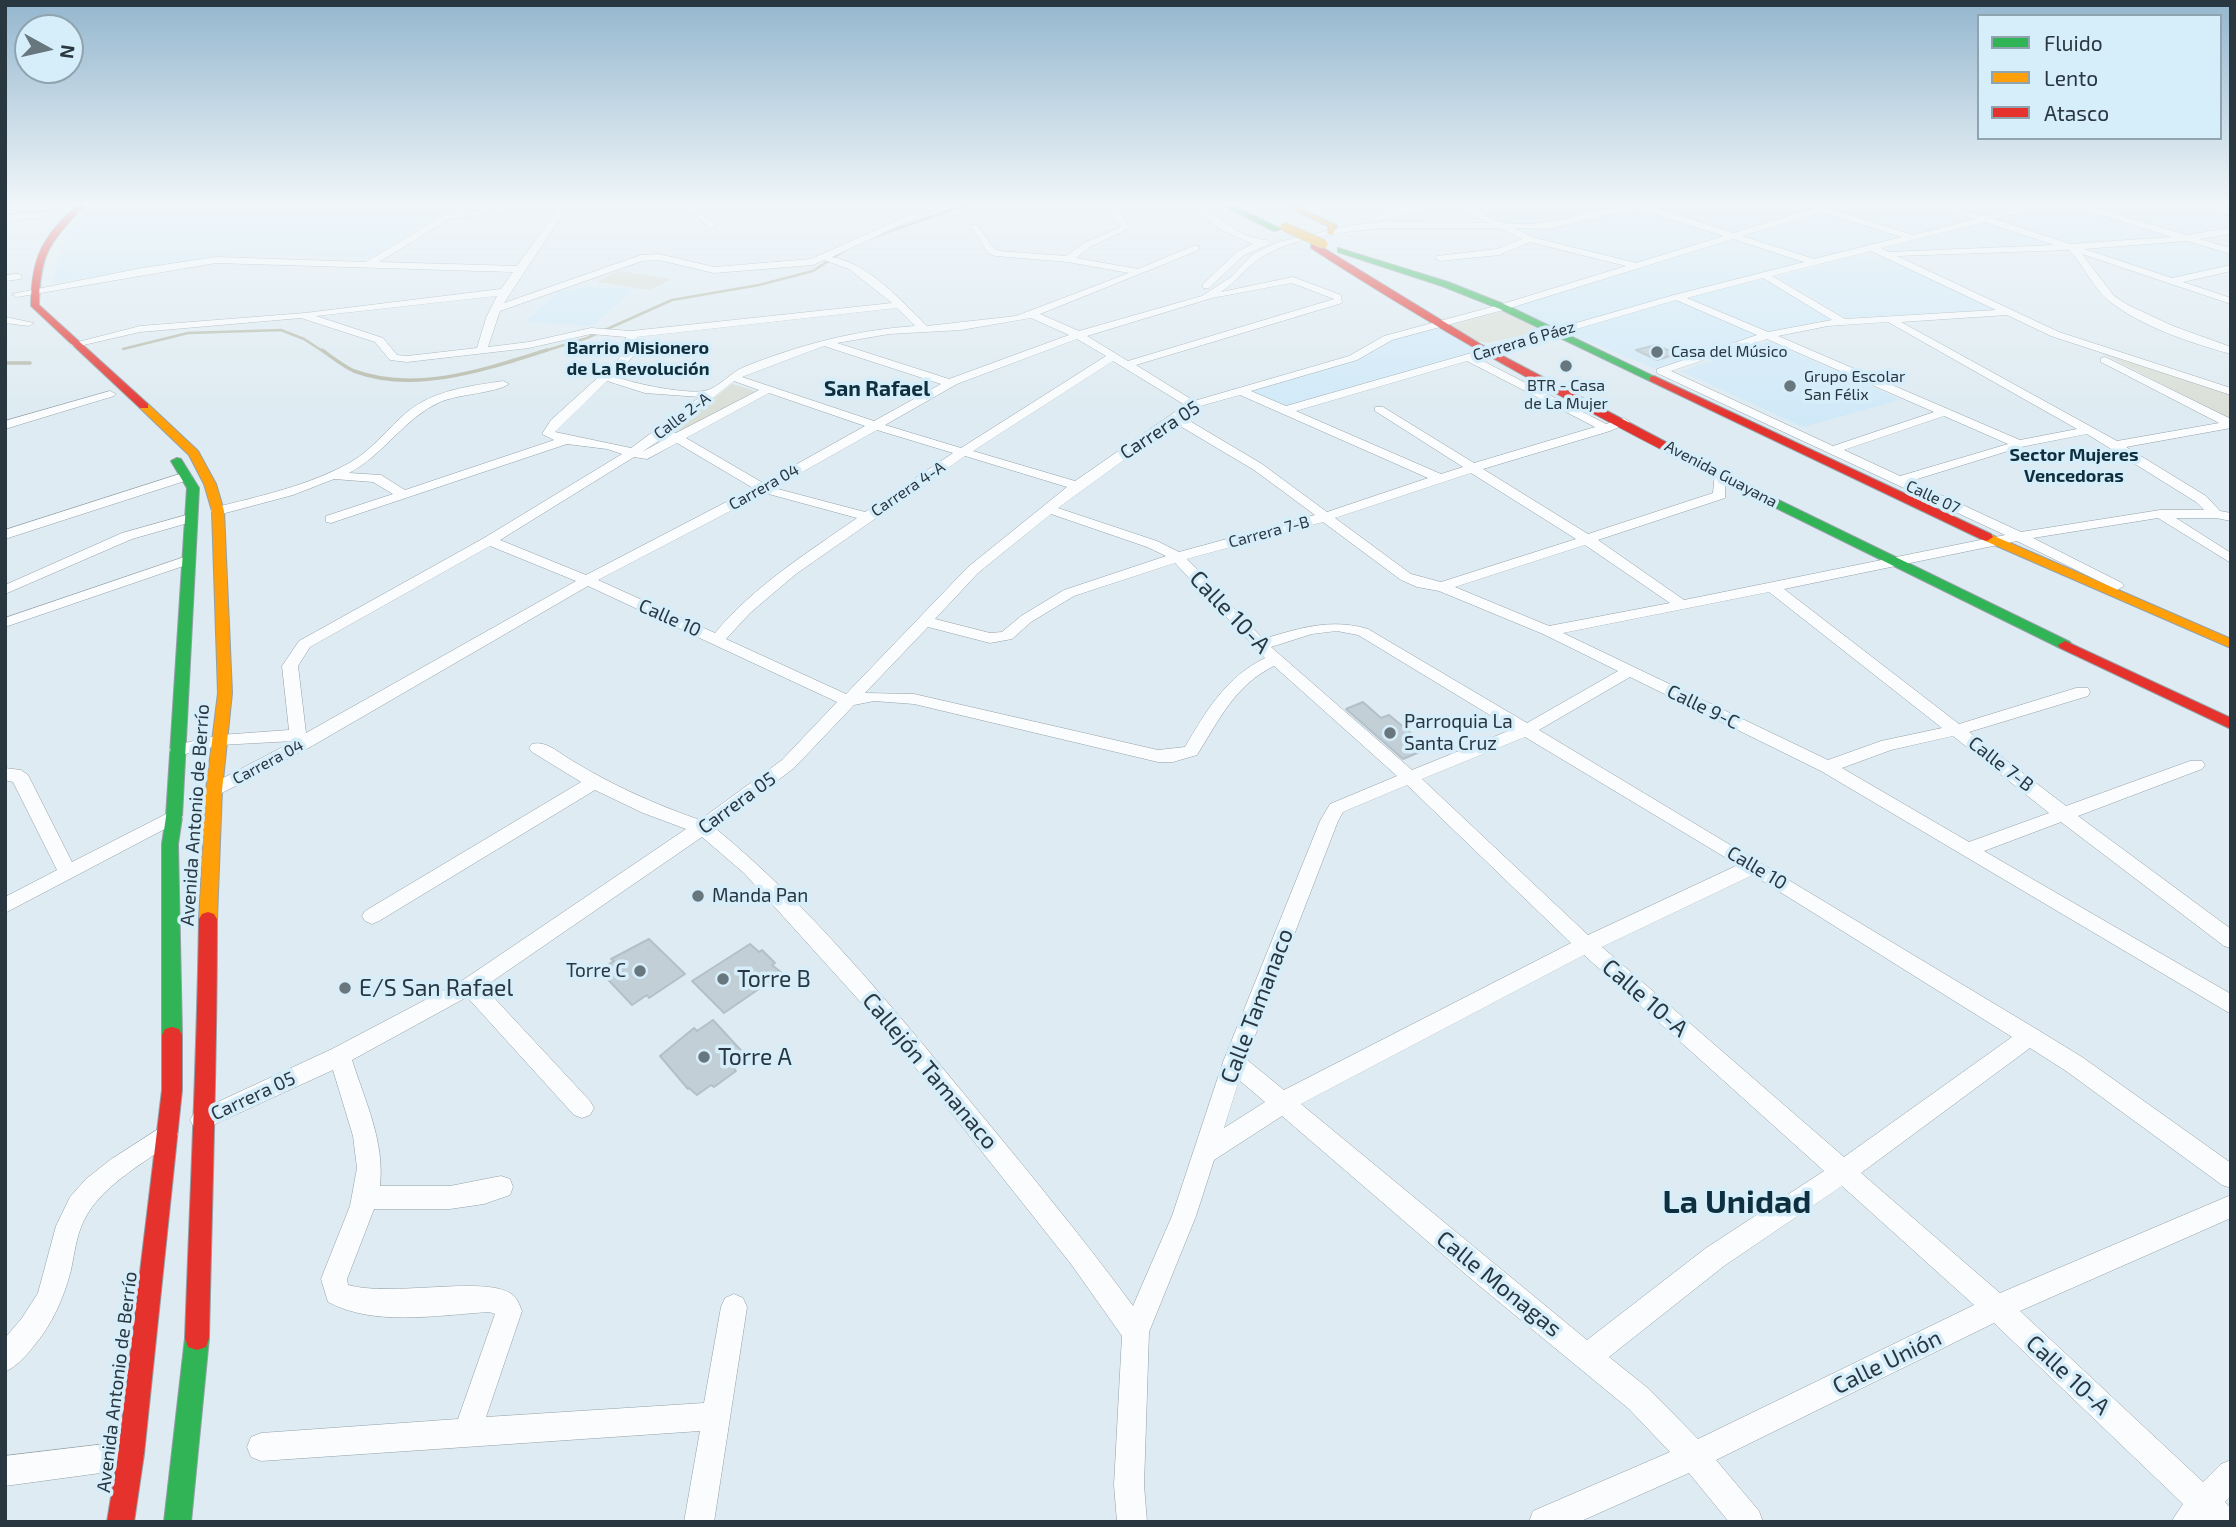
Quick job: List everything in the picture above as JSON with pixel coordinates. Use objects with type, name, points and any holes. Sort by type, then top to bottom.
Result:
[{"type":"main road","points":[[17,274],[18,310]]},
{"type":"main road","points":[[34,290],[35,274]]},
{"type":"main road","name":"Avenida Guayana","points":[[1364,274],[1385,295],[1485,352],[1624,422],[1720,475],[1895,563],[2231,724]]},
{"type":"main road","name":"Avenida Guayana","points":[[1420,274],[1503,307],[1997,542],[2231,644]]},
{"type":"main road","name":"Avenida Antonio de Berrío","points":[[34,290],[35,306],[194,453],[210,484],[218,511],[225,693],[214,790],[207,955],[207,1072],[203,1119],[198,1356],[177,1522]]},
{"type":"main road","name":"Avenida Antonio de Berrío","points":[[18,310],[174,454],[193,488],[174,817],[170,844],[173,1090],[131,1454],[120,1522]]},
{"type":"main road","points":[[1574,326],[1580,335],[1610,352],[1627,366]]},
{"type":"main road","points":[[1578,342],[1661,371]]},
{"type":"street","points":[[5,320],[18,310],[34,290],[123,274]]},
{"type":"street","points":[[481,352],[491,318],[516,274]]},
{"type":"street","points":[[498,308],[594,274]]},
{"type":"street","points":[[865,274],[923,328]]},
{"type":"street","points":[[1086,274],[1098,289]]},
{"type":"street","name":"Calle 2-A","points":[[302,738],[290,667],[304,644],[489,541],[631,453],[663,432],[732,377],[824,342],[923,328],[1002,322],[1098,289],[1129,274]]},
{"type":"street","points":[[1131,319],[1199,292],[1222,274]]},
{"type":"street","name":"Carrera 04","points":[[214,790],[302,738],[587,580],[766,487],[949,383],[980,369],[1078,335],[1205,298],[1239,274]]},
{"type":"street","name":"Carrera 05","points":[[5,1358],[31,1331],[51,1292],[67,1226],[80,1203],[128,1162],[169,1132],[340,1056],[470,986],[703,828],[788,764],[973,570],[1077,486],[1174,417],[1193,405],[1353,358],[1388,338],[1609,274]]},
{"type":"street","points":[[1931,274],[2231,424]]},
{"type":"street","points":[[2092,274],[2118,304],[2231,351]]},
{"type":"street","points":[[2152,274],[2231,301]]},
{"type":"street","points":[[2171,281],[2202,274]]},
{"type":"street","points":[[1764,275],[1843,322]]},
{"type":"street","name":"Carrera 6 Páez","points":[[1285,410],[1574,326],[1764,275]]},
{"type":"street","points":[[1125,365],[1339,301],[1338,297],[1293,280],[1205,298]]},
{"type":"street","points":[[75,344],[140,329],[414,304],[504,292]]},
{"type":"street","points":[[1677,297],[2019,443]]},
{"type":"street","points":[[302,315],[379,340],[397,359],[481,352],[529,345],[591,331],[631,334],[898,304]]},
{"type":"street","points":[[1661,371],[1769,335],[1843,322],[2008,312]]},
{"type":"street","points":[[1031,314],[1078,335],[1193,405]]},
{"type":"street","points":[[1889,319],[2115,446],[2223,515]]},
{"type":"street","points":[[631,334],[631,354],[549,429],[548,434],[553,438],[608,445],[638,457],[648,455],[769,389]]},
{"type":"street","points":[[2055,334],[2231,392]]},
{"type":"street","points":[[824,342],[949,383]]},
{"type":"street","name":"Carrera 4-A","points":[[718,639],[729,624],[777,581],[867,516],[1112,356]]},
{"type":"street","points":[[1466,357],[1606,428]]},
{"type":"street","name":"Calle 07","points":[[1661,371],[2019,536],[2201,631]]},
{"type":"street","points":[[607,377],[652,391],[711,394]]},
{"type":"street","points":[[732,377],[873,425],[1077,486]]},
{"type":"street","points":[[218,511],[281,496],[331,476],[374,452],[413,414],[432,401],[458,391],[503,384]]},
{"type":"street","points":[[1241,391],[1440,478]]},
{"type":"street","points":[[5,425],[110,394]]},
{"type":"street","points":[[1379,409],[1586,538],[1683,606]]},
{"type":"street","points":[[1833,450],[1944,412]]},
{"type":"street","name":"Calle 9-C","points":[[1174,417],[1258,467],[1406,577],[1422,584],[1442,587],[1548,631],[1827,767],[2231,1005]]},
{"type":"street","name":"Carrera 7-B","points":[[924,621],[997,639],[1007,636],[1027,619],[1069,593],[1178,557],[1324,517],[1440,478],[1624,422]]},
{"type":"street","points":[[2115,446],[2231,424]]},
{"type":"street","points":[[1898,481],[2019,443],[2085,430]]},
{"type":"street","points":[[663,432],[702,449],[741,477],[809,502],[867,516]]},
{"type":"street","points":[[331,519],[566,440]]},
{"type":"street","points":[[1442,587],[1713,498],[1720,495],[1720,475]]},
{"type":"street","points":[[5,535],[186,476]]},
{"type":"street","points":[[331,476],[376,478],[402,494]]},
{"type":"street","name":"Calle 10-A","points":[[1049,509],[1152,544],[1178,557],[1267,652],[1410,778],[1586,945],[1997,1308],[2205,1516]]},
{"type":"street","points":[[1548,631],[1683,606],[2019,536],[2160,514],[2223,515]]},
{"type":"street","points":[[2160,514],[2231,559]]},
{"type":"street","points":[[5,590],[127,536],[190,518]]},
{"type":"street","name":"Calle 10","points":[[489,541],[587,580],[848,701],[874,696],[914,699],[1158,756],[1173,756],[1191,751],[1233,685],[1267,652],[1324,627],[1348,625],[1528,729],[2074,1063],[2231,1177]]},
{"type":"street","points":[[5,623],[187,560]]},
{"type":"street","name":"Calle 7-B","points":[[1772,587],[2062,813],[2231,940]]},
{"type":"street","name":"Calle Tamanaco","points":[[1132,1522],[1129,1485],[1136,1332],[1184,1216],[1234,1062],[1336,808],[1528,729],[1630,671]]},
{"type":"street","points":[[1827,767],[1886,745],[1957,730],[2082,691]]},
{"type":"street","points":[[178,750],[220,740],[302,738]]},
{"type":"street","points":[[538,748],[594,782],[649,809],[703,828]]},
{"type":"street","points":[[1967,850],[2196,765]]},
{"type":"street","points":[[5,774],[15,774],[22,779],[23,786],[67,871]]},
{"type":"street","points":[[372,916],[594,782]]},
{"type":"street","points":[[5,906],[174,817]]},
{"type":"street","name":"Callejón Tamanaco","points":[[703,828],[751,868],[892,1022],[1080,1255],[1136,1332]]},
{"type":"street","points":[[1206,1153],[1281,1104],[1586,945],[1754,866]]},
{"type":"street","points":[[470,986],[582,1108]]},
{"type":"street","points":[[1588,1356],[1715,1257],[1843,1172],[2030,1036]]},
{"type":"street","points":[[340,1056],[367,1147],[369,1164],[365,1198],[336,1272],[334,1286],[341,1297],[347,1300],[387,1303],[489,1299],[502,1303],[509,1311],[467,1433]]},
{"type":"street","name":"Calle Monagas","points":[[1234,1062],[1485,1274],[1639,1399],[1694,1456],[1748,1522]]},
{"type":"street","points":[[365,1198],[445,1200],[474,1196],[501,1187]]},
{"type":"street","name":"Calle Unión","points":[[1545,1522],[1694,1456],[1997,1308],[2231,1206]]},
{"type":"street","points":[[699,1522],[734,1307]]},
{"type":"street","points":[[261,1447],[716,1416]]},
{"type":"street","points":[[5,1471],[131,1454]]},
{"type":"street","points":[[2205,1516],[2231,1474]]},
{"type":"shaded area","points":[[55,274],[107,274],[52,283]]},
{"type":"shaded area","points":[[612,274],[640,274],[671,279],[651,290],[597,282]]},
{"type":"shaded area","points":[[1610,274],[1765,274],[1843,322],[1769,335],[1661,371],[1503,307]]},
{"type":"shaded area","points":[[1787,274],[1924,274],[1995,310],[1847,318],[1777,277]]},
{"type":"shaded area","points":[[2154,274],[2206,274],[2174,281]]},
{"type":"shaded area","points":[[588,287],[635,288],[592,326],[525,322],[559,291]]},
{"type":"shaded area","points":[[1503,311],[1542,331],[1489,343],[1474,341],[1452,325]]},
{"type":"shaded area","points":[[1439,325],[1485,352],[1295,412],[1241,391],[1353,358],[1388,338]]},
{"type":"shaded area","name":"Grupo Escolar San Félix","points":[[1770,341],[1900,400],[1803,427],[1681,371]]},
{"type":"shaded area","points":[[2101,353],[2231,395],[2231,420]]},
{"type":"shaded area","points":[[732,384],[758,392],[680,433],[673,431]]},
{"type":"building","name":"Casa del Músico","points":[[1656,345],[1677,354],[1657,360],[1636,350]]},
{"type":"building","name":"Parroquia La Santa Cruz","points":[[1363,702],[1381,718],[1389,715],[1429,748],[1403,759],[1346,709]]},
{"type":"building","name":"Torre C","points":[[649,939],[685,974],[649,998],[647,995],[632,1005],[599,970],[614,961],[611,959]]},
{"type":"building","name":"Torre B","points":[[750,944],[759,952],[762,950],[775,963],[772,965],[782,973],[724,1013],[692,981]]},
{"type":"building","name":"Torre A","points":[[713,1020],[748,1058],[734,1069],[736,1071],[714,1087],[711,1085],[697,1095],[688,1089],[660,1056],[694,1028],[697,1031]]},
{"type":"waterway","points":[[541,352],[587,338],[672,300],[759,285],[800,274]]},
{"type":"waterway","points":[[123,349],[188,333],[281,330],[304,339],[324,352]]},
{"type":"waterway","points":[[322,350],[354,371],[402,380],[476,371],[547,350]]},
{"type":"waterway","points":[[5,363],[30,363]]},
{"type":"traffic: fast","points":[[1415,274],[1503,307],[1654,379]]},
{"type":"traffic: fast","points":[[172,1035],[170,844],[174,817],[193,488],[177,461]]},
{"type":"traffic: fast","points":[[1764,497],[2065,645]]},
{"type":"traffic: fast","points":[[177,1522],[197,1338]]},
{"type":"traffic: slow","points":[[144,406],[194,453],[210,484],[218,511],[225,693],[214,790],[208,919]]},
{"type":"traffic: slow","points":[[1987,537],[2231,644]]},
{"type":"traffic: jam","points":[[37,274],[35,306],[144,406]]},
{"type":"traffic: jam","points":[[1358,274],[1534,379],[1764,497]]},
{"type":"traffic: jam","points":[[1654,379],[1987,537]]},
{"type":"traffic: jam","points":[[2065,645],[2231,724]]},
{"type":"traffic: jam","points":[[197,1338],[203,1119],[207,1072],[208,919]]},
{"type":"traffic: jam","points":[[120,1522],[131,1454],[172,1090],[172,1035]]},
{"type":"place","name":"Casa del Músico","points":[[1657,352]]},
{"type":"place","name":"BTR - Casa de La Mujer","points":[[1566,366]]},
{"type":"place","name":"Grupo Escolar San Félix","points":[[1790,386]]},
{"type":"place","name":"Parroquia La Santa Cruz","points":[[1390,733]]},
{"type":"place","name":"Manda Pan","points":[[698,896]]},
{"type":"place","name":"Torre C","points":[[640,971]]},
{"type":"place","name":"Torre B","points":[[723,979]]},
{"type":"place","name":"E/S San Rafael","points":[[345,988]]},
{"type":"place","name":"Torre A","points":[[704,1057]]},
{"type":"district","name":"Barrio Misionero de La Revolución","points":[[638,358]]},
{"type":"district","name":"San Rafael","points":[[877,389]]},
{"type":"district","name":"Sector Mujeres Vencedoras","points":[[2074,465]]},
{"type":"district","name":"La Unidad","points":[[1737,1202]]}]
